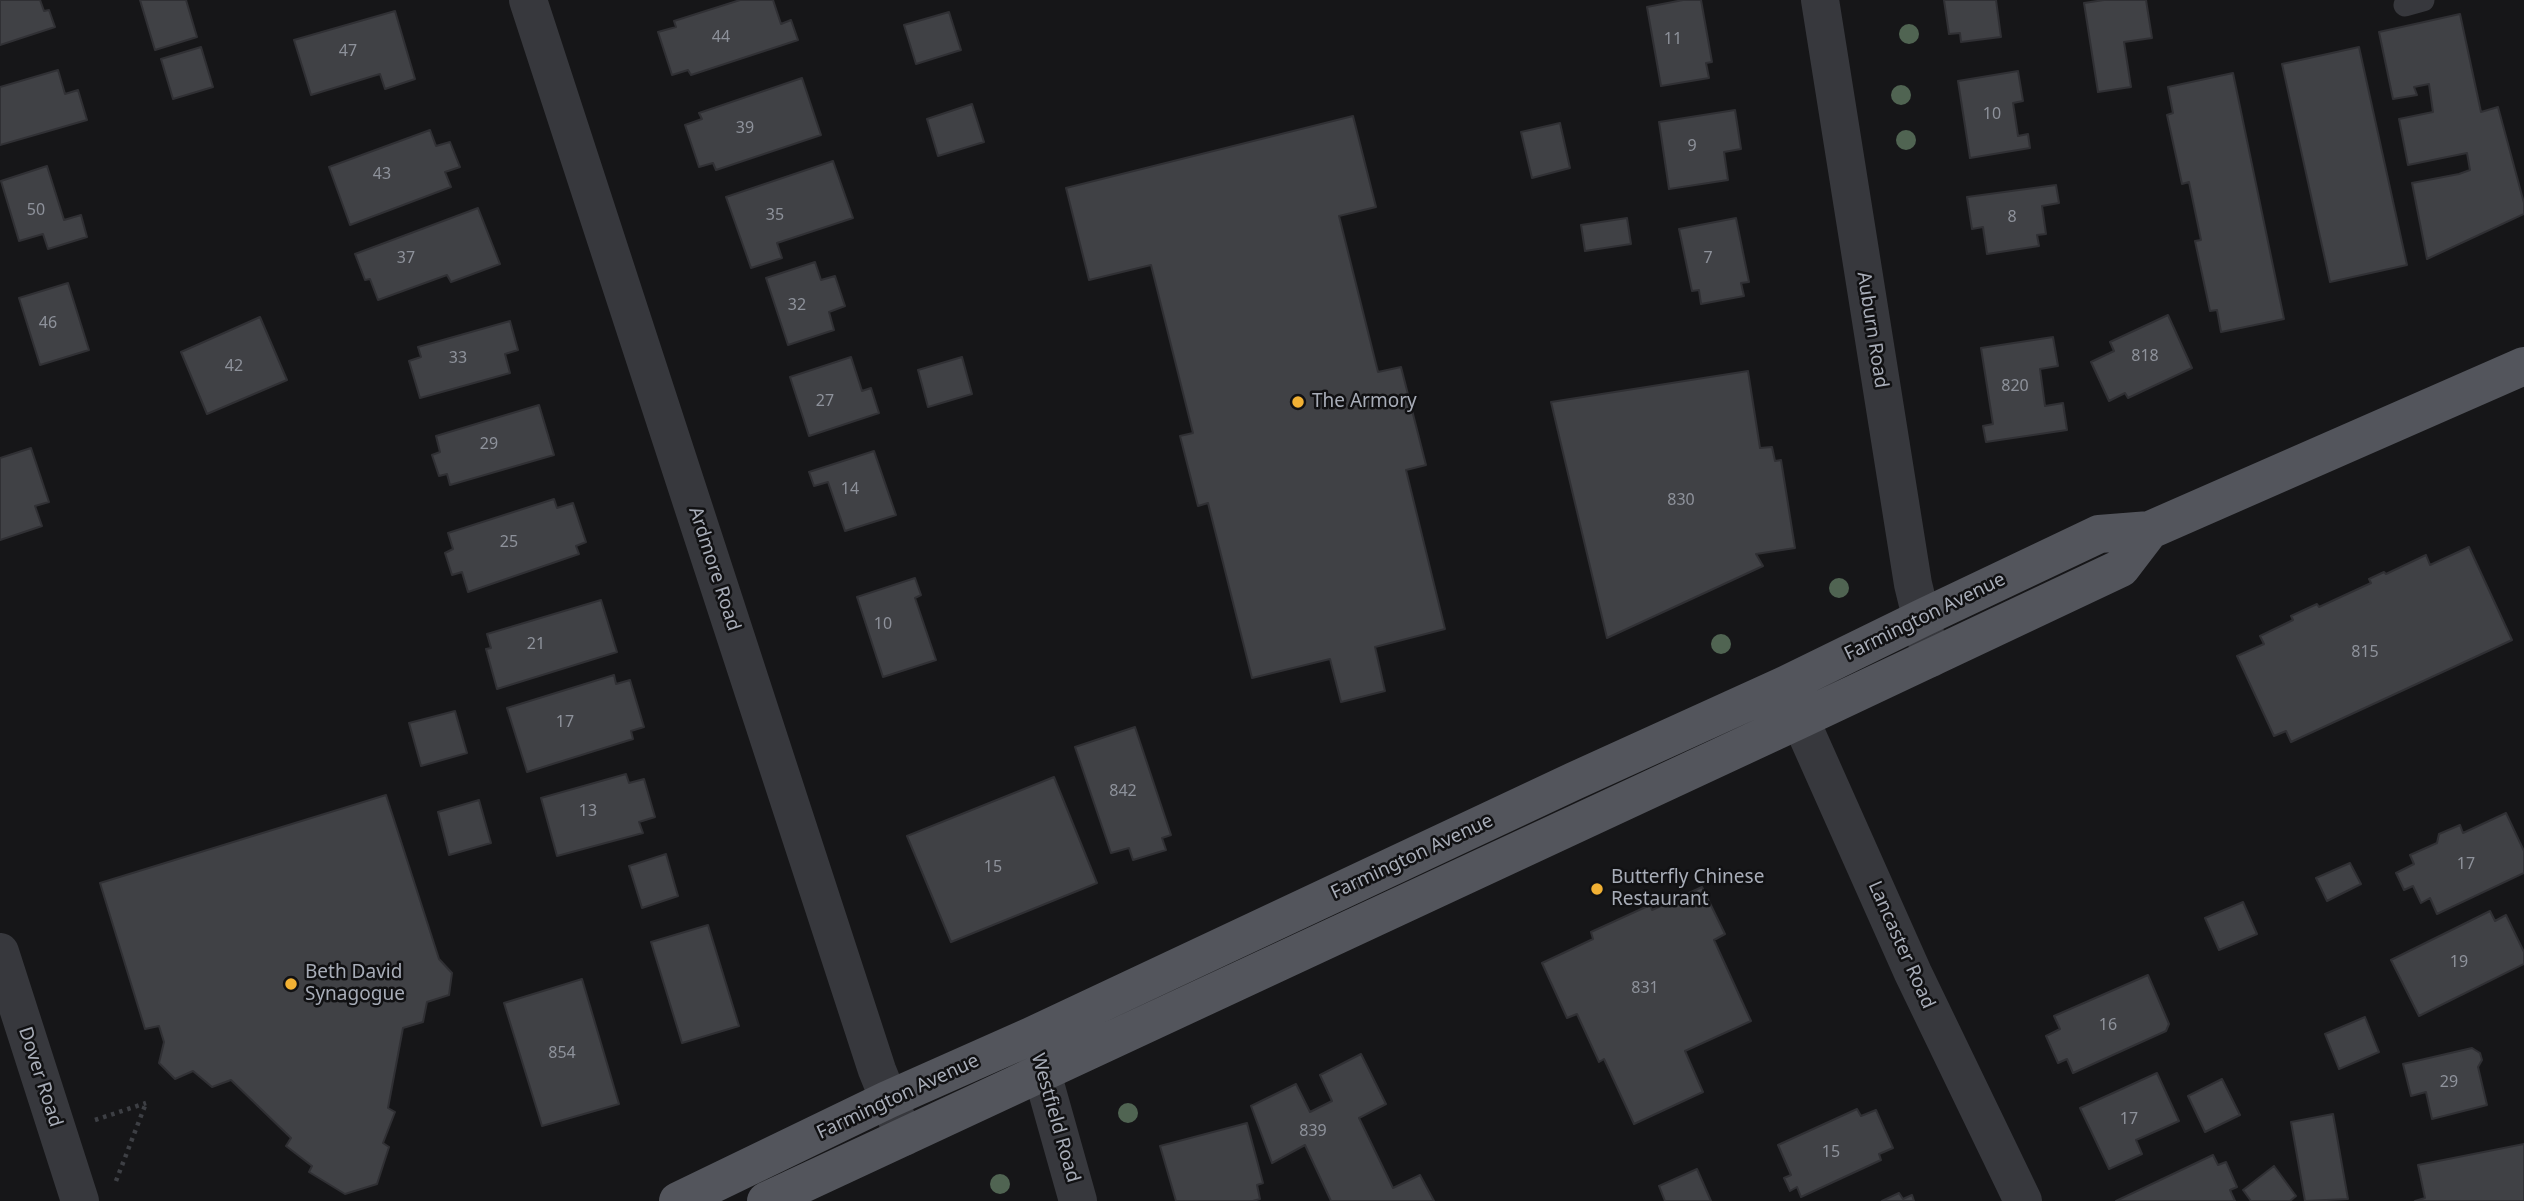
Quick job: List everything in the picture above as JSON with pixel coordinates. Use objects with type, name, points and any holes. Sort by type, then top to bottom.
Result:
[{"type":"main road","name":"Farmington Avenue","points":[[678,1201],[887,1100],[1031,1036],[1785,685],[2099,534],[2150,530],[2524,366]]},
{"type":"main road","name":"Farmington Avenue","points":[[766,1201],[2121,568],[2150,530]]},
{"type":"street","name":"Ardmore Road","points":[[528,0],[887,1100],[904,1137]]},
{"type":"street","name":"Auburn Road","points":[[1820,0],[1913,584],[1931,658]]},
{"type":"street","name":"Lancaster Road","points":[[1785,685],[1923,996],[2023,1201]]},
{"type":"street","name":"Dover Road","points":[[0,952],[80,1201]]},
{"type":"street","name":"Westfield Road","points":[[1031,1036],[1078,1201]]},
{"type":"path","points":[[94,1120],[146,1103],[116,1183]]},
{"type":"building","points":[[0,0],[40,0],[44,11],[49,10],[55,27],[0,45]]},
{"type":"building","points":[[140,0],[186,0],[197,37],[155,50]]},
{"type":"building","points":[[740,0],[773,0],[781,24],[791,20],[798,40],[691,75],[688,70],[672,75],[658,32],[676,27],[674,21]]},
{"type":"building","points":[[1683,0],[1701,0],[1712,62],[1706,63],[1709,78],[1661,86],[1647,7]]},
{"type":"building","points":[[1944,0],[1996,0],[2001,37],[1961,42],[1960,33],[1949,34]]},
{"type":"building","points":[[2146,0],[2152,38],[2124,42],[2131,87],[2098,92],[2084,3]]},
{"type":"building","points":[[395,11],[415,79],[385,89],[380,74],[311,95],[294,40]]},
{"type":"building","points":[[949,12],[961,50],[916,64],[904,25]]},
{"type":"building","points":[[2460,14],[2481,112],[2498,107],[2524,203],[2524,214],[2427,259],[2412,183],[2470,170],[2467,153],[2408,165],[2399,119],[2433,112],[2429,84],[2414,87],[2417,95],[2393,99],[2379,32]]},
{"type":"building","points":[[201,47],[213,87],[173,99],[161,59]]},
{"type":"building","points":[[2359,47],[2407,265],[2330,282],[2282,64]]},
{"type":"building","points":[[58,70],[65,94],[78,90],[87,120],[0,145],[0,87]]},
{"type":"building","points":[[2018,71],[2023,101],[2013,103],[2018,136],[2028,134],[2030,148],[1970,158],[1958,81]]},
{"type":"building","points":[[2233,73],[2284,319],[2221,332],[2217,310],[2210,311],[2195,241],[2201,240],[2189,182],[2182,184],[2167,115],[2173,113],[2168,87]]},
{"type":"building","points":[[802,78],[821,135],[716,170],[713,163],[699,167],[685,125],[702,119],[699,113]]},
{"type":"building","points":[[972,104],[984,142],[938,156],[927,119]]},
{"type":"building","points":[[1735,110],[1741,149],[1724,152],[1728,180],[1669,189],[1659,122]]},
{"type":"building","name":"The Armory","points":[[1353,116],[1376,207],[1339,216],[1378,372],[1401,367],[1426,465],[1406,470],[1445,629],[1375,647],[1385,691],[1341,702],[1330,659],[1252,678],[1208,503],[1198,506],[1180,436],[1193,433],[1151,265],[1089,280],[1066,188]]},
{"type":"building","points":[[1560,123],[1570,168],[1532,178],[1521,132]]},
{"type":"building","points":[[430,130],[436,146],[450,142],[460,167],[445,172],[451,187],[350,225],[329,167]]},
{"type":"building","points":[[833,161],[853,218],[777,243],[782,258],[751,268],[726,197]]},
{"type":"building","points":[[47,166],[64,220],[81,215],[87,237],[48,249],[43,234],[19,241],[1,181]]},
{"type":"building","points":[[2056,185],[2059,203],[2042,206],[2046,234],[2037,235],[2039,246],[1987,254],[1983,227],[1972,229],[1967,197]]},
{"type":"building","points":[[478,208],[500,264],[451,282],[447,275],[378,300],[370,279],[365,280],[355,254]]},
{"type":"building","points":[[1627,218],[1631,244],[1585,251],[1581,225]]},
{"type":"building","points":[[1736,218],[1749,282],[1741,283],[1744,296],[1701,304],[1699,290],[1692,291],[1679,229]]},
{"type":"building","points":[[815,262],[821,280],[835,276],[845,306],[829,312],[834,330],[788,345],[766,278]]},
{"type":"building","points":[[68,283],[89,350],[40,365],[19,298]]},
{"type":"building","points":[[2168,315],[2192,368],[2128,398],[2125,393],[2109,401],[2091,362],[2114,351],[2110,342]]},
{"type":"building","points":[[260,317],[287,380],[207,414],[181,352]]},
{"type":"building","points":[[510,321],[518,350],[505,354],[510,373],[420,398],[409,361],[421,357],[418,347]]},
{"type":"building","points":[[2053,337],[2058,366],[2040,369],[2045,406],[2063,403],[2067,430],[1986,442],[1983,426],[1993,424],[1981,348]]},
{"type":"building","points":[[851,357],[862,391],[871,388],[879,413],[809,436],[790,377]]},
{"type":"building","points":[[962,357],[972,394],[928,407],[918,370]]},
{"type":"building","points":[[1748,371],[1760,448],[1772,447],[1775,461],[1781,460],[1795,548],[1756,554],[1763,566],[1607,638],[1551,402]]},
{"type":"building","points":[[539,405],[554,455],[450,485],[447,474],[439,476],[432,455],[440,452],[436,436]]},
{"type":"building","points":[[31,448],[49,502],[35,506],[42,526],[0,540],[0,458]]},
{"type":"building","points":[[874,451],[896,515],[845,531],[828,482],[814,486],[809,472]]},
{"type":"building","points":[[554,499],[557,508],[573,503],[586,542],[576,546],[579,554],[468,592],[462,572],[452,575],[445,553],[453,549],[448,533]]},
{"type":"building","points":[[2469,547],[2512,640],[2291,742],[2286,731],[2274,736],[2237,656],[2264,644],[2260,636],[2293,620],[2291,616],[2317,604],[2319,607],[2371,583],[2369,579],[2426,555],[2430,565]]},
{"type":"building","points":[[915,578],[921,595],[915,598],[936,660],[883,677],[857,597]]},
{"type":"building","points":[[601,600],[617,652],[497,689],[486,649],[491,648],[487,634]]},
{"type":"building","points":[[614,675],[616,684],[630,680],[644,727],[631,731],[633,739],[527,772],[507,708]]},
{"type":"building","points":[[455,711],[467,753],[421,766],[409,723]]},
{"type":"building","points":[[1135,727],[1171,835],[1162,838],[1166,850],[1133,860],[1129,848],[1111,853],[1075,747]]},
{"type":"building","points":[[626,774],[629,783],[644,779],[655,817],[639,822],[643,833],[557,856],[541,798]]},
{"type":"building","points":[[1054,777],[1097,883],[951,942],[907,836]]},
{"type":"building","name":"Beth David Synagogue","points":[[386,795],[439,959],[452,973],[449,995],[427,1002],[423,1022],[403,1028],[388,1108],[395,1112],[383,1143],[389,1147],[377,1184],[345,1194],[309,1172],[312,1166],[286,1146],[291,1138],[231,1080],[212,1087],[193,1071],[175,1079],[159,1063],[164,1042],[159,1026],[145,1029],[100,883]]},
{"type":"building","points":[[479,800],[491,843],[449,855],[438,812]]},
{"type":"building","points":[[2506,813],[2524,851],[2524,873],[2437,914],[2430,898],[2421,903],[2413,886],[2404,890],[2396,873],[2414,864],[2410,855],[2437,843],[2439,834],[2460,825],[2463,833]]},
{"type":"building","points":[[666,854],[678,896],[642,908],[629,866]]},
{"type":"building","points":[[2350,863],[2361,884],[2327,901],[2316,878]]},
{"type":"building","points":[[1702,887],[1725,934],[1714,940],[1751,1021],[1685,1051],[1703,1092],[1634,1124],[1604,1059],[1599,1062],[1577,1014],[1567,1018],[1542,963],[1593,939],[1591,932],[1650,905],[1652,910]]},
{"type":"building","points":[[2243,902],[2257,934],[2219,950],[2205,918]]},
{"type":"building","points":[[2490,911],[2495,921],[2506,915],[2524,952],[2524,964],[2419,1016],[2391,960]]},
{"type":"building","points":[[708,925],[739,1026],[682,1043],[651,942]]},
{"type":"building","points":[[2148,975],[2169,1024],[2166,1031],[2073,1073],[2067,1059],[2058,1063],[2046,1036],[2060,1029],[2054,1016]]},
{"type":"building","points":[[582,979],[619,1104],[542,1126],[504,1003]]},
{"type":"building","points":[[2365,1017],[2379,1052],[2339,1069],[2325,1034]]},
{"type":"building","points":[[2472,1048],[2480,1053],[2482,1060],[2478,1067],[2487,1105],[2432,1119],[2426,1092],[2411,1096],[2403,1064]]},
{"type":"building","points":[[1361,1054],[1386,1104],[1359,1118],[1393,1188],[1420,1175],[1434,1201],[1331,1201],[1305,1145],[1272,1163],[1251,1106],[1296,1084],[1310,1112],[1332,1101],[1320,1075]]},
{"type":"building","points":[[2157,1073],[2179,1121],[2136,1140],[2142,1154],[2109,1169],[2080,1108]]},
{"type":"building","points":[[2222,1079],[2240,1115],[2205,1132],[2188,1096]]},
{"type":"building","points":[[1857,1109],[1861,1116],[1876,1110],[1893,1148],[1879,1154],[1881,1160],[1801,1197],[1797,1187],[1790,1191],[1784,1178],[1791,1175],[1778,1145]]},
{"type":"building","points":[[2333,1114],[2348,1199],[2305,1201],[2291,1122]]},
{"type":"building","points":[[1247,1123],[1263,1183],[1257,1185],[1260,1199],[1176,1201],[1160,1146]]},
{"type":"building","points":[[2524,1144],[2524,1201],[2415,1201],[2425,1198],[2418,1165]]},
{"type":"building","points":[[2213,1155],[2218,1165],[2226,1162],[2237,1187],[2230,1190],[2235,1201],[2116,1201]]},
{"type":"building","points":[[2274,1166],[2296,1196],[2290,1201],[2251,1201],[2243,1190]]},
{"type":"building","points":[[1697,1169],[1711,1201],[1665,1201],[1659,1186]]},
{"type":"building","points":[[1899,1193],[1903,1199],[1912,1195],[1914,1201],[1882,1201]]},
{"type":"place","name":"The Armory","points":[[1298,402]]},
{"type":"place","name":"Butterfly Chinese Restaurant","points":[[1597,889]]},
{"type":"place","name":"Beth David Synagogue","points":[[291,984]]}]
